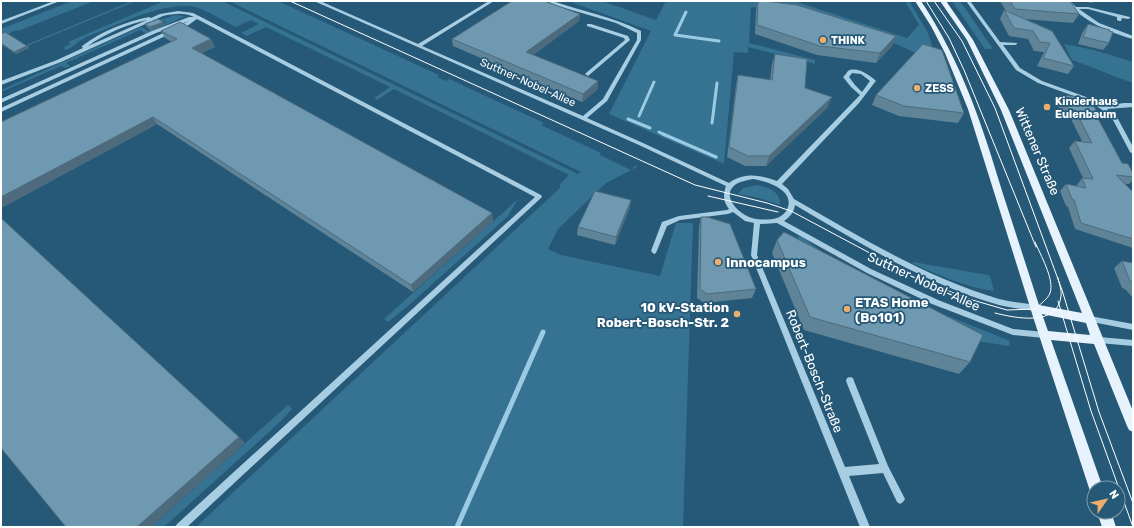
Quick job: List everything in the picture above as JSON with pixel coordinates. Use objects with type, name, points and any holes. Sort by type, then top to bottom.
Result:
[{"type":"main road","points":[[918,1],[946,47],[956,68],[1093,480]]},
{"type":"main road","name":"Wittener Straße","points":[[943,1],[970,40],[1005,110],[1133,426]]},
{"type":"main road","points":[[1035,308],[1090,319]]},
{"type":"main road","points":[[1044,335],[1099,340]]},
{"type":"street","points":[[1,23],[58,1]]},
{"type":"street","name":"Suttner-Nobel-Allee","points":[[316,1],[730,186]]},
{"type":"street","points":[[419,46],[492,1]]},
{"type":"street","points":[[548,1],[572,10],[594,14],[630,27],[639,32],[639,40],[631,55],[627,58],[605,100],[583,119]]},
{"type":"street","points":[[968,1],[1018,68],[1027,75],[1045,84],[1086,99],[1104,108],[1115,119],[1133,152]]},
{"type":"street","points":[[1068,1],[1075,8],[1100,24],[1133,38]]},
{"type":"street","points":[[1075,8],[1088,8],[1119,18],[1128,18]]},
{"type":"street","points":[[1,83],[78,52],[162,15],[185,12],[539,197],[180,527]]},
{"type":"street","points":[[1,101],[154,32],[178,22],[197,17]]},
{"type":"street","points":[[1,110],[185,25],[197,17]]},
{"type":"street","points":[[588,74],[628,40],[590,25]]},
{"type":"street","points":[[999,43],[1015,44]]},
{"type":"street","points":[[614,53],[627,58]]},
{"type":"street","points":[[1,78],[59,60]]},
{"type":"street","points":[[1,88],[59,60]]},
{"type":"street","points":[[791,200],[790,211],[787,216],[770,223],[757,222],[740,216],[732,210],[727,202],[726,194],[730,186],[738,180],[754,177],[778,184],[857,102],[873,81],[868,75],[859,72],[850,72],[846,77],[855,89],[862,94]]},
{"type":"street","points":[[1104,108],[1133,105]]},
{"type":"street","name":"Suttner-Nobel-Allee","points":[[778,184],[787,192],[791,200],[881,252],[940,282],[1000,302],[1035,308]]},
{"type":"street","points":[[654,251],[664,224],[678,218],[728,212],[732,210]]},
{"type":"street","name":"Suttner-Nobel-Allee","points":[[779,220],[869,271],[934,302],[1013,332],[1044,335]]},
{"type":"street","name":"Robert-Bosch-Straße","points":[[757,222],[754,255],[865,527]]},
{"type":"street","points":[[1090,319],[1133,327]]},
{"type":"street","points":[[1099,340],[1133,343]]},
{"type":"street","points":[[850,381],[885,468],[900,499]]},
{"type":"street","points":[[842,472],[885,468]]},
{"type":"shaded area","points":[[72,1],[94,1],[1,37],[1,29]]},
{"type":"shaded area","points":[[132,1],[136,1],[27,46],[26,45]]},
{"type":"shaded area","points":[[164,1],[222,1],[578,174],[581,172],[229,1],[278,1],[439,75],[437,77],[446,81],[449,79],[544,123],[541,125],[601,153],[600,155],[631,170],[636,165],[637,167],[606,183],[558,229],[548,249],[561,255],[660,276],[676,223],[693,223],[683,527],[196,527],[561,187],[559,185],[569,175],[394,89],[377,100],[374,98],[390,87],[266,27],[247,36],[241,33],[259,24],[251,20],[236,27],[195,7],[173,7],[160,9],[134,17],[86,37],[66,50],[62,48],[71,44],[68,42]]},
{"type":"shaded area","points":[[568,1],[602,1],[656,20],[666,1],[794,1],[907,38],[919,25],[905,1],[909,1],[928,33],[933,49],[918,54],[896,44],[795,11],[751,7],[749,43],[815,60],[815,64],[748,47],[748,53],[734,52],[724,164],[609,114],[651,31]]},
{"type":"shaded area","points":[[952,1],[960,1],[993,49],[985,49]]},
{"type":"shaded area","points":[[176,15],[185,16],[146,34],[140,30],[66,63],[70,66],[65,68],[61,66],[1,92],[1,90],[141,27],[148,31],[167,22],[159,20]]},
{"type":"shaded area","points":[[1064,44],[1094,50],[1133,62],[1133,83],[1072,60]]},
{"type":"shaded area","points":[[757,185],[765,187],[776,193],[780,200],[780,205],[759,198],[738,194],[743,188]]},
{"type":"shaded area","points":[[518,199],[508,216],[408,306],[388,322],[384,319]]},
{"type":"shaded area","points":[[800,235],[827,256],[918,304],[1010,341],[1009,346],[976,341],[792,245]]},
{"type":"shaded area","points":[[912,263],[988,275],[990,276],[994,291],[973,287],[952,280]]},
{"type":"shaded area","points":[[288,405],[292,409],[280,422],[164,527],[151,527]]},
{"type":"building","points":[[512,1],[544,1],[580,14],[526,52],[598,81],[583,94],[452,39]]},
{"type":"building","name":"THINK","points":[[758,1],[797,5],[896,36],[880,53],[820,46],[757,25]]},
{"type":"building","points":[[1010,1],[1070,1],[1079,14],[1015,9]]},
{"type":"building","points":[[1004,10],[1052,31],[1074,66],[1043,58],[1050,43],[1040,42],[1033,31],[1014,28]]},
{"type":"building","points":[[158,19],[164,22],[150,27],[145,24]]},
{"type":"building","points":[[180,22],[211,39],[192,48],[492,213],[411,285],[153,117],[1,197],[1,122],[177,39],[161,31]]},
{"type":"building","points":[[1088,24],[1113,32],[1109,43],[1083,37]]},
{"type":"building","points":[[5,32],[27,46],[14,52],[1,43],[1,34]]},
{"type":"building","name":"ZESS","points":[[923,44],[942,50],[964,113],[904,106],[876,95]]},
{"type":"building","points":[[775,54],[807,59],[805,88],[832,97],[769,156],[748,156],[729,147],[738,75],[772,80]]},
{"type":"building","points":[[1061,95],[1081,97],[1084,103],[1093,104],[1099,116],[1096,115],[1122,163],[1128,164],[1133,173],[1133,177],[1116,175],[1133,192],[1133,239],[1081,223],[1074,200],[1072,199],[1066,184],[1086,188],[1082,178],[1093,179],[1075,141],[1092,143],[1075,110],[1068,109]]},
{"type":"building","points":[[595,191],[631,200],[616,237],[578,227]]},
{"type":"building","name":"Innocampus","points":[[701,217],[707,217],[730,224],[756,289],[707,294],[700,289]]},
{"type":"building","points":[[1,218],[239,437],[137,527],[66,527],[1,448]]},
{"type":"building","name":"ETAS Home (Bo101)","points":[[784,232],[983,335],[970,362],[810,317],[777,240]]},
{"type":"building","points":[[1122,261],[1133,263],[1133,282],[1130,281]]},
{"type":"waterway","points":[[686,12],[675,35],[719,41]]},
{"type":"waterway","points":[[639,116],[654,82]]},
{"type":"waterway","points":[[712,123],[717,83]]},
{"type":"waterway","points":[[628,119],[650,128]]},
{"type":"waterway","points":[[659,132],[663,134]]},
{"type":"waterway","points":[[663,134],[716,157]]},
{"type":"waterway","points":[[457,527],[543,332]]},
{"type":"tram line","points":[[290,1],[695,185],[767,203],[791,211],[926,282],[969,299],[1007,310],[1035,309],[1047,297],[1051,288],[1049,274],[1035,242]]},
{"type":"tram line","points":[[926,1],[949,38],[964,70],[1036,247]]},
{"type":"tram line","points":[[934,1],[962,41],[995,108],[1059,282]]},
{"type":"tram line","points":[[708,196],[778,212]]},
{"type":"tram line","points":[[1058,278],[1059,282]]},
{"type":"tram line","points":[[1059,282],[1061,296],[1059,304]]},
{"type":"tram line","points":[[1059,282],[1099,412],[1133,503]]},
{"type":"tram line","points":[[995,313],[1013,317],[1034,318],[1044,316],[1052,312],[1059,304]]},
{"type":"tram line","points":[[1059,304],[1091,411],[1133,527]]},
{"type":"place","name":"THINK","points":[[823,40]]},
{"type":"place","name":"ZESS","points":[[917,88]]},
{"type":"place","name":"Kinderhaus Eulenbaum","points":[[1047,107]]},
{"type":"place","name":"Innocampus","points":[[718,262]]},
{"type":"place","name":"ETAS Home (Bo101)","points":[[847,309]]},
{"type":"place","name":"10 kV-Station Robert-Bosch-Str. 2","points":[[737,314]]}]
